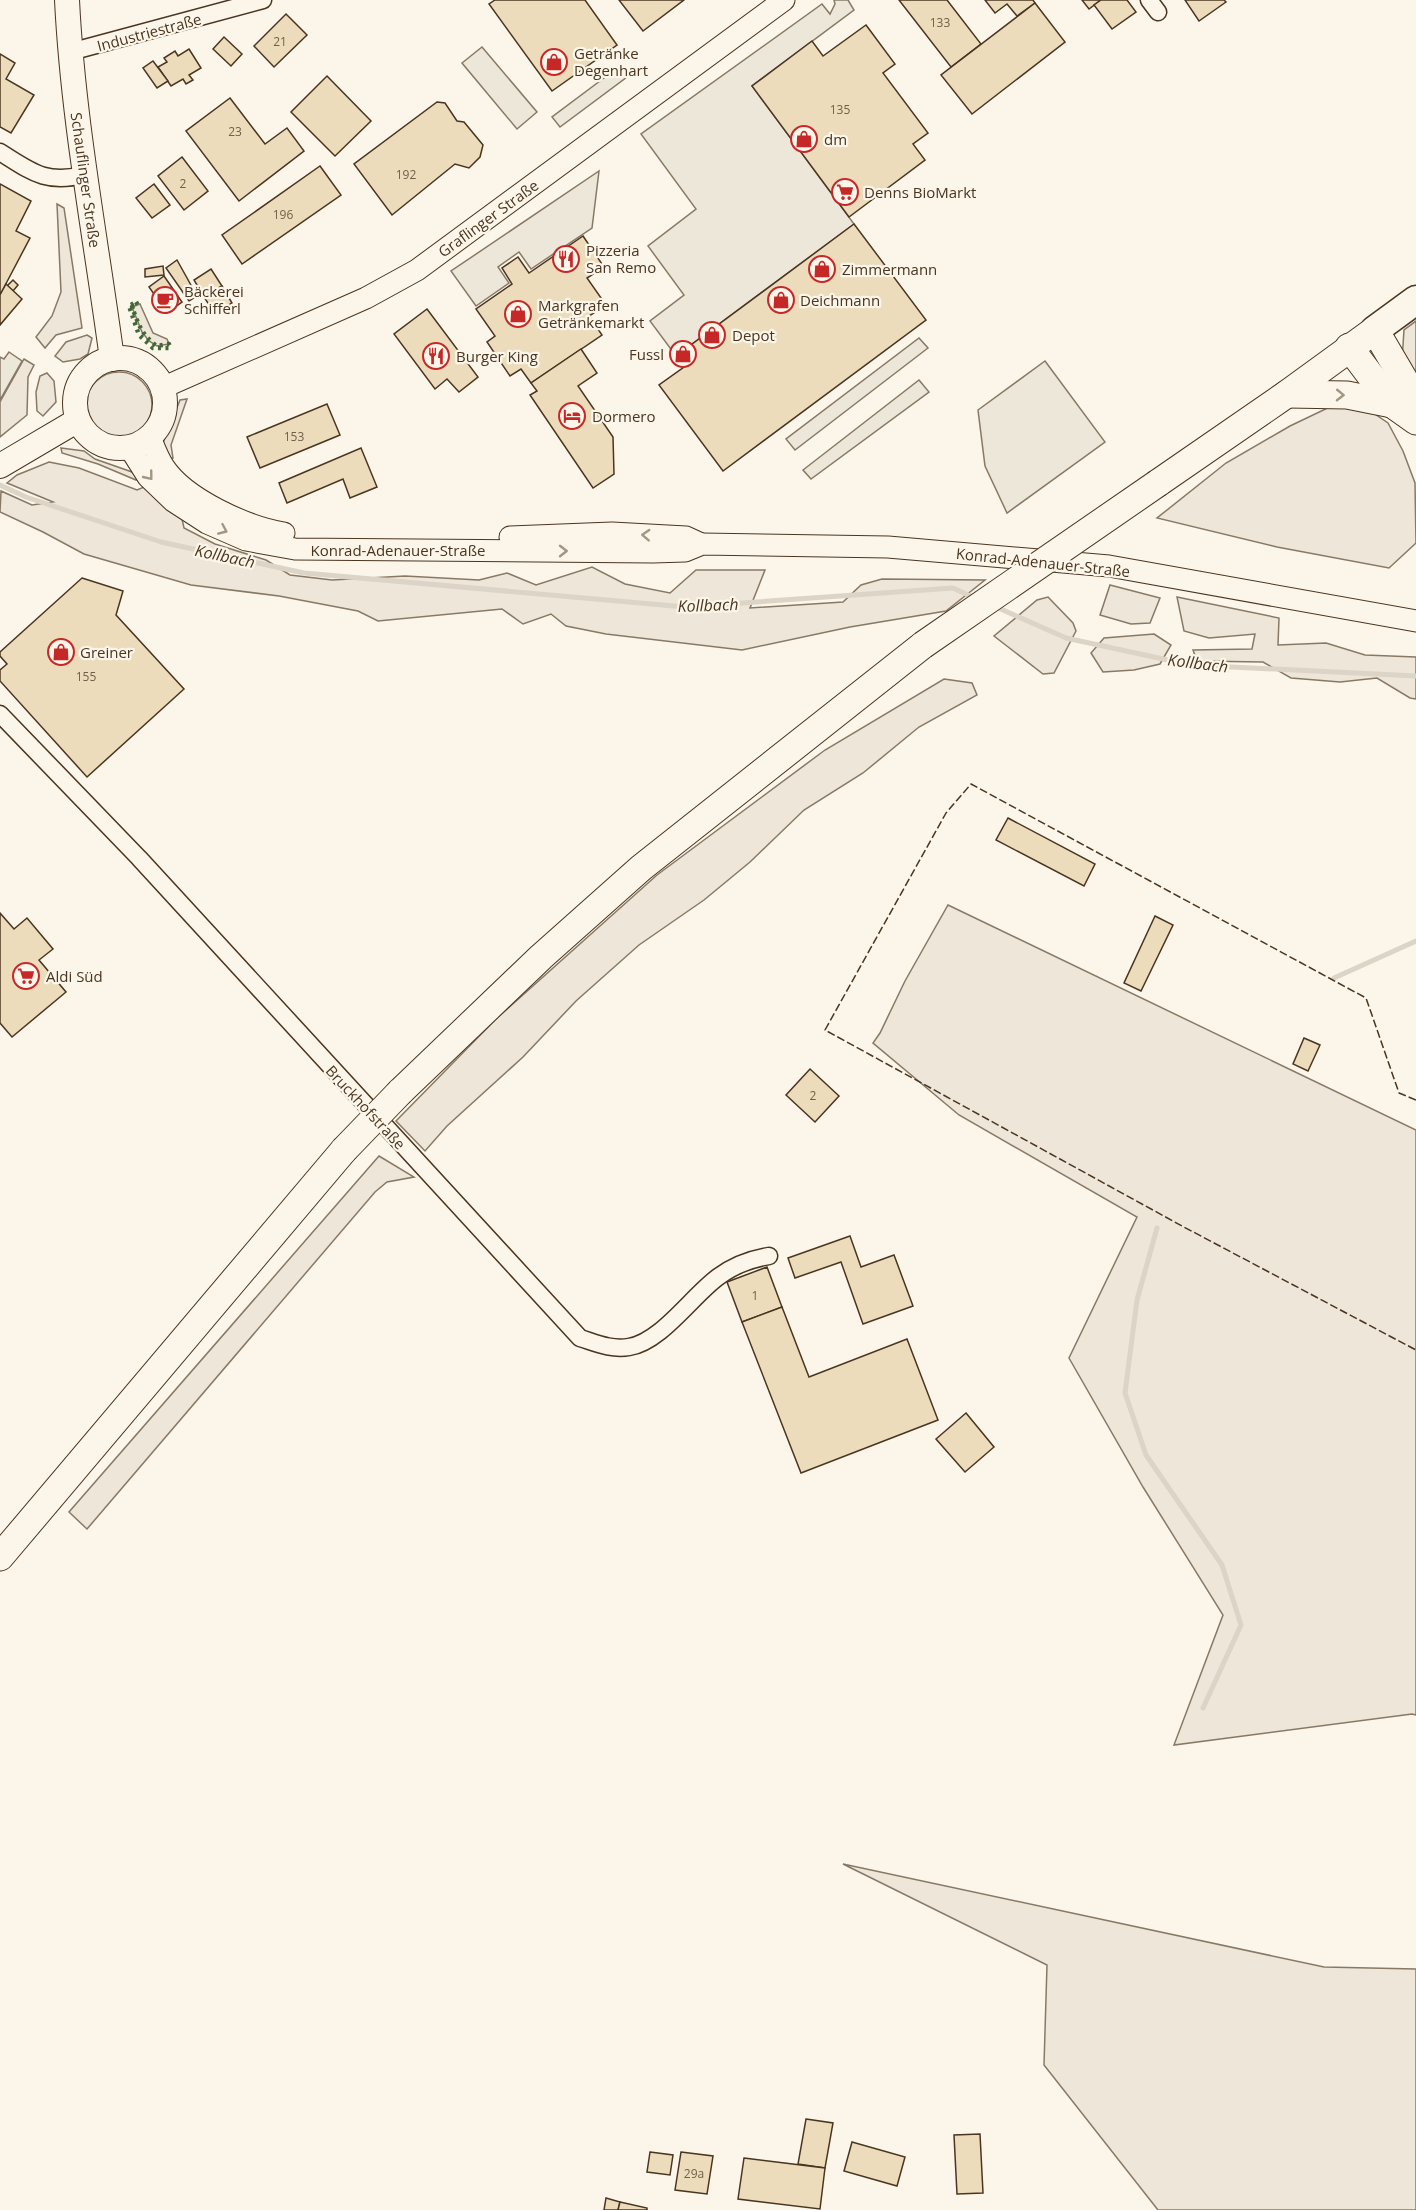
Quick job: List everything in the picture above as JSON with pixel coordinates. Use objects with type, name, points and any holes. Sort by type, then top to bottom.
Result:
[{"type":"highway","points":[[1375,330],[1416,300]]},
{"type":"main road","name":"Schauflinger Straße","points":[[67,0],[70,52],[84,175],[112,359]]},
{"type":"main road","points":[[0,1557],[344,1150],[400,1092],[541,957],[641,868],[923,645],[1287,394],[1375,330],[1404,402],[1416,421]]},
{"type":"main road","points":[[1349,347],[1404,402]]},
{"type":"main road","points":[[112,359],[128,359],[142,364],[154,374],[162,387],[165,403],[163,418],[139,442],[114,448],[99,443],[86,433],[78,420],[75,403],[80,384],[97,365],[112,359]]},
{"type":"main road","points":[[1287,394],[1347,395],[1404,402]]},
{"type":"main road","points":[[0,466],[78,420]]},
{"type":"street","name":"Industriestraße","points":[[70,52],[263,0]]},
{"type":"street","name":"Graflinger Straße","points":[[162,387],[357,302],[417,270],[784,0]]},
{"type":"street","points":[[0,152],[36,174],[66,179],[84,175]]},
{"type":"street","name":"Konrad-Adenauer-Straße","points":[[139,442],[148,477],[172,501],[207,523],[246,540],[295,549],[653,552],[685,551],[702,544],[888,547],[1109,566],[1416,621]]},
{"type":"street","name":"Bruckhofstraße","points":[[0,714],[139,858],[580,1338],[608,1348],[629,1347],[648,1342],[718,1277],[749,1259],[769,1256]]},
{"type":"shaded area","points":[[834,0],[848,0],[854,10],[752,86],[854,224],[676,356],[650,321],[684,295],[648,246],[696,209],[641,134],[822,4],[830,14],[835,4]]},
{"type":"shaded area","points":[[482,47],[537,112],[517,129],[462,63]]},
{"type":"shaded area","points":[[620,66],[627,77],[560,127],[552,117]]},
{"type":"shaded area","points":[[599,171],[592,228],[531,269],[519,252],[498,267],[509,283],[476,306],[451,271]]},
{"type":"shaded area","points":[[57,204],[64,208],[82,328],[56,335],[45,348],[36,337],[52,316],[61,292]]},
{"type":"shaded area","points":[[140,304],[153,333],[167,339],[169,344],[157,346],[149,341],[142,332],[132,307]]},
{"type":"shaded area","points":[[1416,321],[1416,387],[1402,361],[1404,330]]},
{"type":"shaded area","points":[[87,335],[92,338],[88,354],[80,359],[63,362],[55,356],[66,342]]},
{"type":"shaded area","points":[[919,338],[928,348],[795,450],[786,439]]},
{"type":"shaded area","points":[[9,352],[22,361],[0,400],[0,357],[4,359]]},
{"type":"shaded area","points":[[24,359],[34,365],[28,377],[27,415],[0,437],[0,402]]},
{"type":"shaded area","points":[[1045,361],[1105,442],[1007,513],[985,466],[978,410]]},
{"type":"shaded area","points":[[125,372],[143,381],[150,392],[152,405],[150,418],[143,429],[132,436],[113,438],[95,429],[88,418],[86,399],[95,381],[106,374]]},
{"type":"shaded area","points":[[47,373],[54,381],[56,402],[43,416],[37,411],[36,392],[40,376]]},
{"type":"shaded area","points":[[919,380],[929,392],[811,479],[803,470]]},
{"type":"shaded area","points":[[187,399],[171,445],[173,458],[166,459],[163,443],[180,400]]},
{"type":"shaded area","points":[[1338,403],[1360,404],[1388,423],[1403,451],[1415,483],[1416,543],[1389,568],[1277,547],[1157,518],[1226,463],[1290,426]]},
{"type":"shaded area","points":[[61,448],[84,451],[95,459],[132,472],[138,478],[136,480],[98,464],[62,453]]},
{"type":"shaded area","points":[[49,462],[79,468],[137,490],[144,487],[182,519],[184,528],[215,544],[266,560],[290,575],[332,580],[405,576],[479,580],[507,573],[536,585],[592,567],[625,584],[670,593],[696,570],[765,570],[750,608],[843,602],[861,585],[882,579],[985,580],[946,611],[850,627],[742,650],[606,634],[566,626],[551,614],[523,624],[502,609],[378,621],[358,611],[279,596],[191,585],[84,554],[0,512],[1,491],[32,505],[53,502],[7,483],[17,475]]},
{"type":"shaded area","points":[[1110,585],[1160,598],[1150,623],[1131,624],[1100,615]]},
{"type":"shaded area","points":[[1048,597],[1073,623],[1076,631],[1054,673],[1043,674],[994,636],[1037,600]]},
{"type":"shaded area","points":[[1177,597],[1279,618],[1278,645],[1326,643],[1365,655],[1416,657],[1416,699],[1410,698],[1377,678],[1340,682],[1291,678],[1263,662],[1197,661],[1193,650],[1252,649],[1255,634],[1209,638],[1184,631]]},
{"type":"shaded area","points":[[1154,634],[1171,645],[1160,664],[1134,670],[1103,672],[1091,653],[1104,638]]},
{"type":"shaded area","points":[[944,679],[972,683],[977,695],[919,727],[863,773],[804,810],[750,862],[704,900],[639,945],[576,1001],[523,1057],[447,1126],[425,1151],[396,1121],[497,1018],[657,875],[825,750]]},
{"type":"shaded area","points":[[948,905],[1416,1130],[1416,1715],[1174,1745],[1223,1615],[1143,1487],[1069,1358],[1137,1217],[959,1115],[873,1043]]},
{"type":"shaded area","points":[[379,1156],[414,1177],[387,1182],[375,1192],[87,1529],[69,1512]]},
{"type":"shaded area","points":[[843,1864],[1324,1967],[1416,1969],[1416,2210],[1158,2210],[1044,2065],[1047,1965]]},
{"type":"building","points":[[495,0],[585,0],[617,45],[552,91],[489,4]]},
{"type":"building","points":[[619,0],[684,0],[643,31]]},
{"type":"building","points":[[899,0],[947,0],[981,44],[951,67]]},
{"type":"building","points":[[985,0],[1033,0],[1035,3],[1017,16],[1007,4],[995,13]]},
{"type":"building","points":[[1082,0],[1101,0],[1089,9]]},
{"type":"building","points":[[1101,0],[1127,0],[1136,12],[1112,29],[1094,5]]},
{"type":"building","points":[[1185,0],[1224,0],[1226,2],[1199,21]]},
{"type":"building","points":[[1035,3],[1065,42],[972,114],[941,75]]},
{"type":"building","points":[[286,14],[307,35],[274,67],[254,46]]},
{"type":"building","points":[[866,25],[895,64],[883,73],[928,133],[913,144],[925,160],[849,217],[752,86],[812,41],[823,56]]},
{"type":"building","points":[[224,37],[242,54],[231,66],[213,49]]},
{"type":"building","points":[[189,49],[201,68],[189,75],[193,80],[186,84],[183,79],[171,86],[158,67],[167,62],[164,58],[175,51],[178,56]]},
{"type":"building","points":[[0,54],[15,63],[6,79],[34,95],[11,133],[0,127]]},
{"type":"building","points":[[153,61],[168,81],[157,88],[143,68]]},
{"type":"building","points":[[327,76],[371,121],[335,156],[291,112]]},
{"type":"building","points":[[230,98],[265,144],[287,128],[304,151],[239,201],[186,131]]},
{"type":"building","points":[[437,102],[445,103],[457,121],[464,122],[483,145],[480,157],[469,168],[455,164],[392,215],[354,164]]},
{"type":"building","points":[[182,157],[208,191],[184,210],[158,176]]},
{"type":"building","points":[[320,166],[341,195],[242,264],[222,235]]},
{"type":"building","points":[[0,184],[31,201],[16,231],[30,238],[0,295]]},
{"type":"building","points":[[154,184],[170,205],[152,218],[136,198]]},
{"type":"building","points":[[854,224],[926,320],[723,471],[659,385],[684,367],[676,356]]},
{"type":"building","points":[[583,236],[604,267],[587,278],[606,305],[589,316],[602,335],[531,383],[521,369],[510,376],[487,342],[495,336],[476,309],[512,284],[502,268],[518,257],[529,273]]},
{"type":"building","points":[[177,260],[197,296],[189,301],[166,268]]},
{"type":"building","points":[[163,266],[164,275],[145,277],[145,269]]},
{"type":"building","points":[[211,269],[222,286],[204,297],[194,280]]},
{"type":"building","points":[[164,276],[182,302],[167,313],[149,287]]},
{"type":"building","points":[[13,280],[18,285],[13,291],[7,286]]},
{"type":"building","points":[[6,284],[22,299],[0,325],[0,295]]},
{"type":"building","points":[[222,286],[232,303],[215,314],[204,297]]},
{"type":"building","name":"Burger King","points":[[427,309],[478,377],[459,392],[447,379],[435,389],[394,334]]},
{"type":"building","name":"Dormero","points":[[581,349],[597,373],[578,386],[613,437],[614,474],[593,488],[530,395],[537,391],[531,383]]},
{"type":"building","points":[[327,404],[340,435],[260,468],[247,437]]},
{"type":"building","points":[[361,448],[377,487],[350,498],[343,479],[287,503],[279,483]]},
{"type":"building","points":[[82,578],[123,591],[116,615],[184,689],[87,777],[0,681],[0,670],[7,664],[0,656],[0,652]]},
{"type":"building","points":[[1008,818],[1095,864],[1084,886],[996,840]]},
{"type":"building","name":"Aldi Süd","points":[[0,913],[14,929],[27,918],[53,949],[39,960],[66,992],[12,1037],[0,1023]]},
{"type":"building","points":[[1155,916],[1173,925],[1141,991],[1124,983]]},
{"type":"building","points":[[1304,1038],[1320,1045],[1308,1071],[1293,1064]]},
{"type":"building","points":[[810,1069],[839,1096],[815,1122],[786,1095]]},
{"type":"building","points":[[850,1236],[861,1267],[894,1255],[913,1306],[863,1324],[841,1262],[795,1278],[788,1258]]},
{"type":"building","points":[[767,1267],[782,1307],[742,1322],[727,1282]]},
{"type":"building","points":[[782,1307],[809,1377],[907,1339],[938,1420],[801,1473],[742,1322]]},
{"type":"building","points":[[966,1413],[994,1447],[965,1472],[936,1439]]},
{"type":"building","points":[[806,2119],[833,2123],[825,2168],[798,2164]]},
{"type":"building","points":[[980,2134],[983,2193],[957,2194],[954,2135]]},
{"type":"building","points":[[852,2142],[905,2157],[897,2186],[844,2171]]},
{"type":"building","points":[[650,2152],[673,2155],[670,2175],[647,2172]]},
{"type":"building","points":[[681,2152],[713,2156],[707,2194],[675,2190]]},
{"type":"building","points":[[744,2158],[825,2168],[820,2209],[738,2199]]},
{"type":"building","points":[[606,2198],[620,2202],[618,2210],[604,2210]]},
{"type":"building","points":[[620,2202],[647,2208],[647,2210],[618,2210]]},
{"type":"waterway","name":"Kollbach","points":[[0,485],[26,497],[161,542],[304,573],[685,607],[953,588],[977,599]]},
{"type":"waterway","name":"Kollbach","points":[[994,606],[1066,638],[1191,665],[1416,676]]},
{"type":"waterway","points":[[1334,978],[1416,941]]},
{"type":"waterway","points":[[1157,1228],[1137,1300],[1125,1393],[1146,1455],[1222,1565],[1241,1625],[1203,1708]]},
{"type":"hedge","points":[[136,302],[138,305],[132,307],[144,333],[157,346],[169,344],[170,348],[153,348],[139,335],[129,306],[136,302]]},
{"type":"fence","points":[[1416,1100],[1399,1093],[1366,998],[971,784],[946,813],[825,1030],[1182,1226],[1416,1350]]},
{"type":"place","name":"Getränke Degenhart","points":[[554,62]]},
{"type":"place","name":"dm","points":[[804,139]]},
{"type":"place","name":"Denns BioMarkt","points":[[845,192]]},
{"type":"place","name":"Pizzeria San Remo","points":[[566,259]]},
{"type":"place","name":"Zimmermann","points":[[822,269]]},
{"type":"place","name":"Bäckerei Schifferl","points":[[165,300]]},
{"type":"place","name":"Deichmann","points":[[781,300]]},
{"type":"place","name":"Markgrafen Getränkemarkt","points":[[518,314]]},
{"type":"place","name":"Depot","points":[[712,335]]},
{"type":"place","name":"Fussl","points":[[683,354]]},
{"type":"place","name":"Burger King","points":[[436,356]]},
{"type":"place","name":"Dormero","points":[[572,416]]},
{"type":"place","name":"Greiner","points":[[61,652]]},
{"type":"place","name":"Aldi Süd","points":[[26,976]]}]
